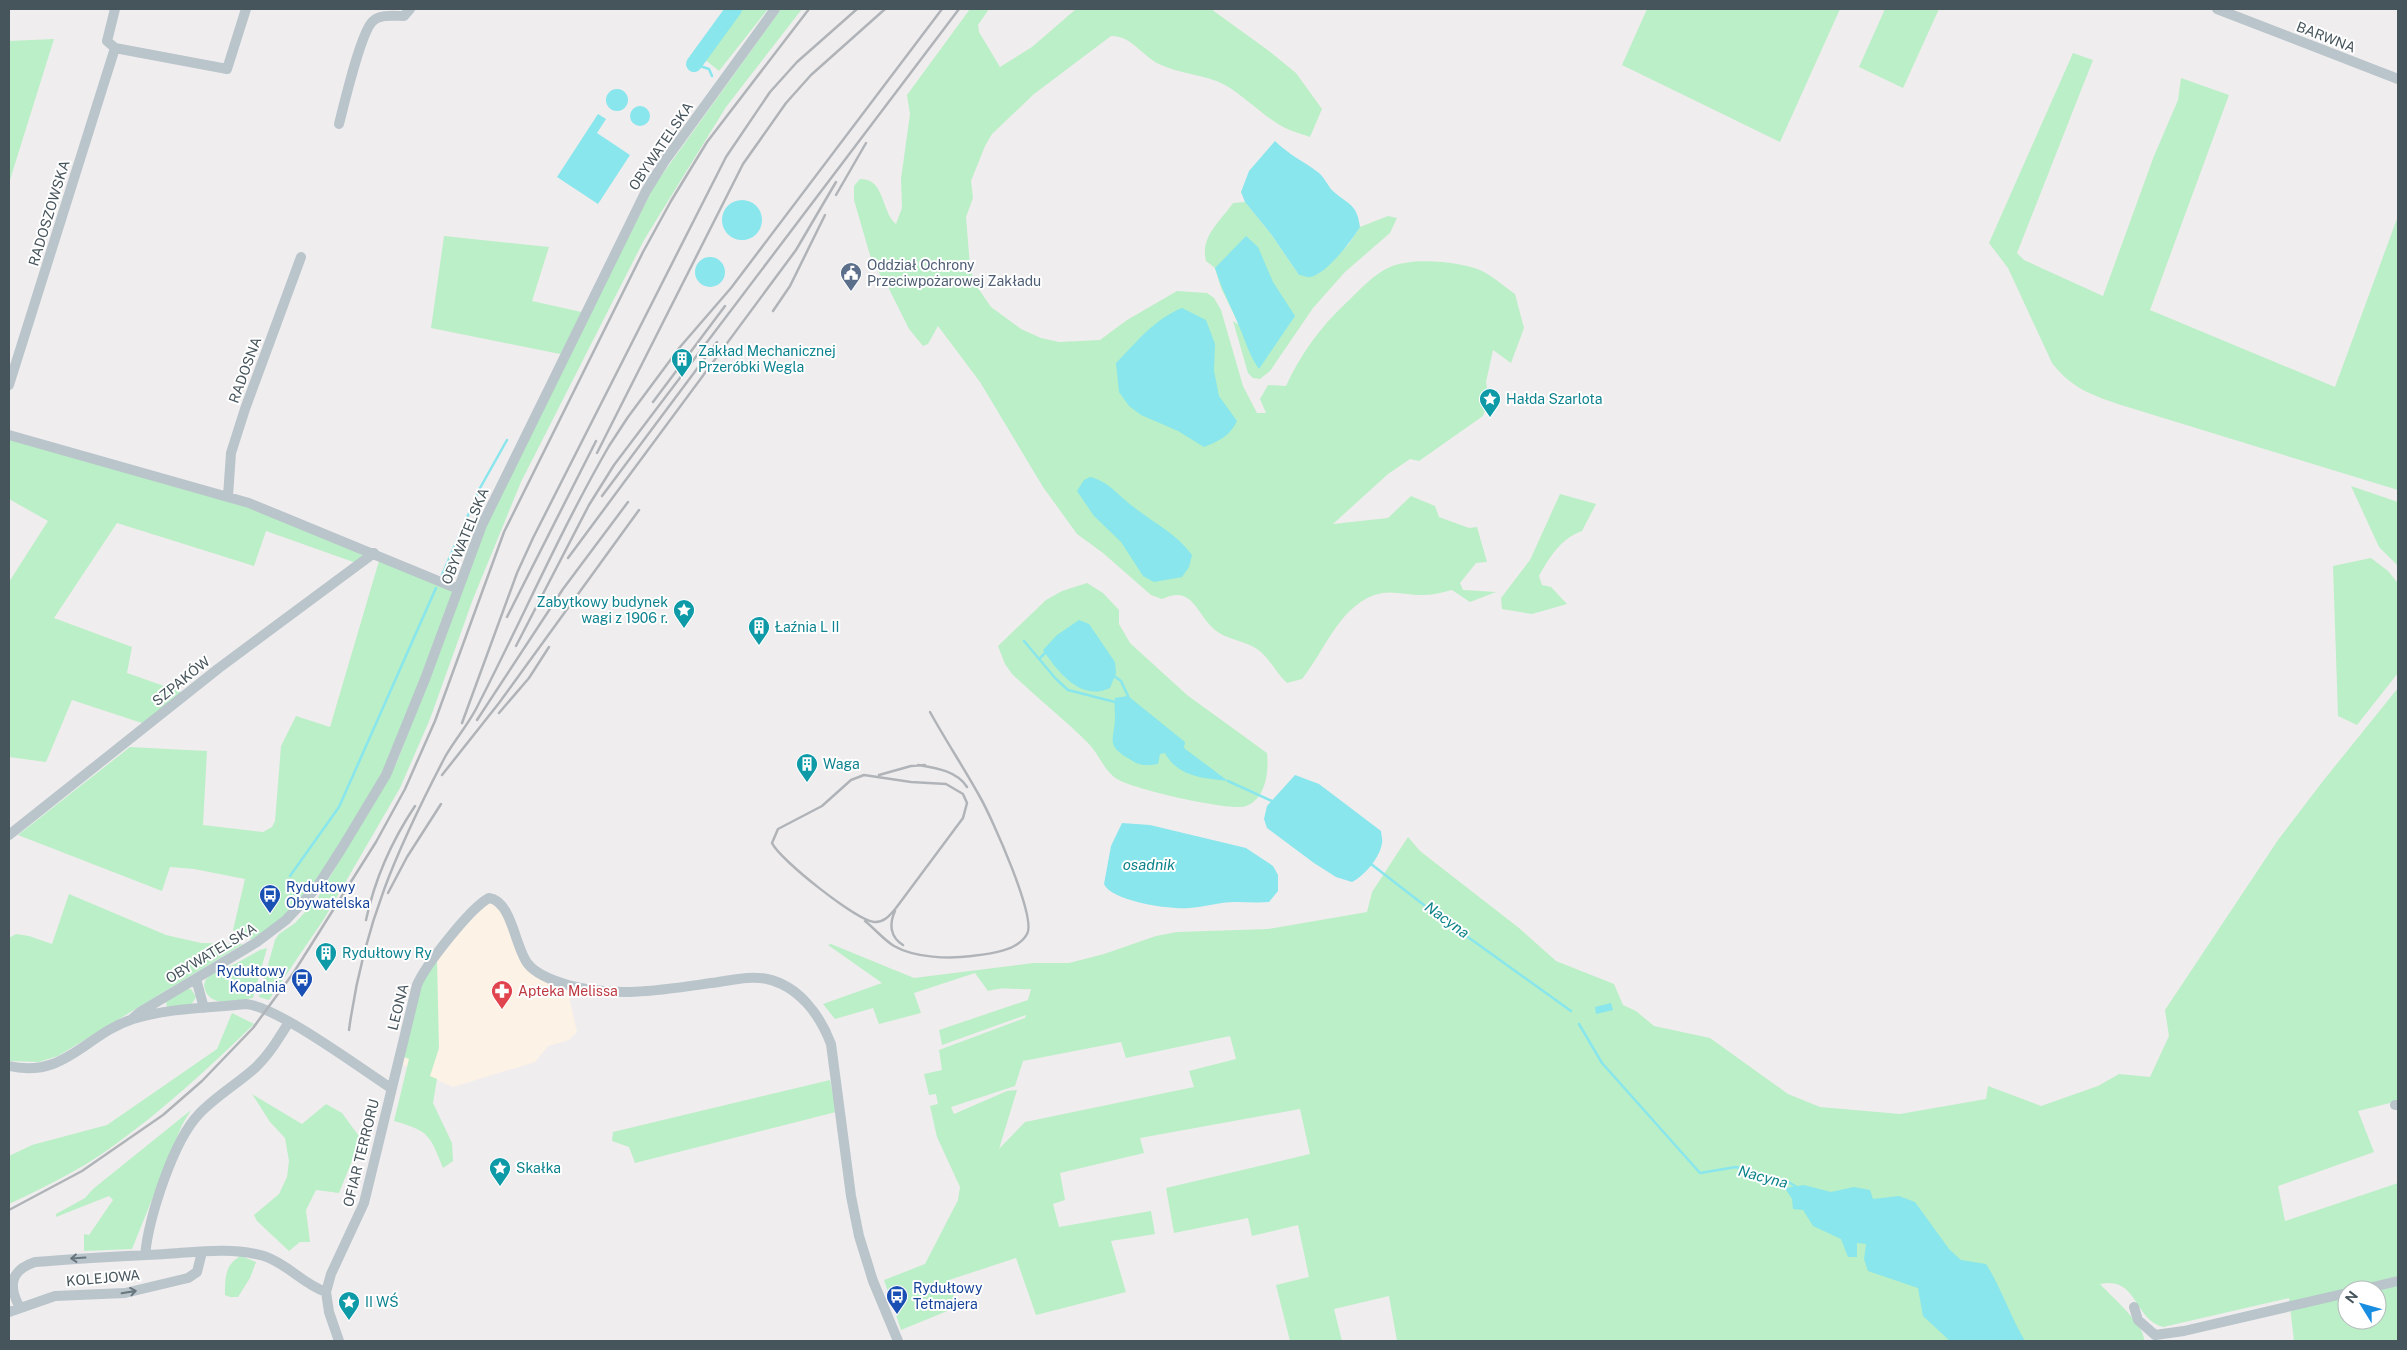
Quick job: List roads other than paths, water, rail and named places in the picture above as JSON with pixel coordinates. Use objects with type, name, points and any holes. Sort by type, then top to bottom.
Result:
[{"type":"street","name":"RADOSZOWSKA","points":[[9,385],[115,48],[107,41],[116,9]]},
{"type":"street","points":[[115,48],[227,69],[246,9]]},
{"type":"street","points":[[339,124],[362,44],[372,22],[382,17],[404,16],[410,9]]},
{"type":"street","name":"OBYWATELSKA","points":[[9,1066],[24,1069],[44,1068],[132,1019],[268,935],[297,909],[317,886],[386,775],[425,680],[486,516],[650,183],[775,9]]},
{"type":"street","name":"BARWNA","points":[[2217,9],[2398,79]]},
{"type":"street","name":"RADOSNA","points":[[228,496],[231,453],[245,409],[301,258]]},
{"type":"street","points":[[9,435],[228,496],[374,553],[458,589]]},
{"type":"street","name":"SZPAKÓW","points":[[9,835],[219,668],[374,553]]},
{"type":"street","name":"LEONA","points":[[391,1088],[420,976],[477,907],[489,898],[496,900],[505,910],[528,964],[546,977],[568,985],[602,992],[631,993],[755,977],[786,986],[810,1007],[822,1024],[831,1044],[851,1196],[859,1236],[873,1281],[898,1341]]},
{"type":"street","points":[[196,979],[204,1008]]},
{"type":"street","name":"OBYWATELSKA","points":[[132,1019],[204,1008],[254,1005],[289,1022]]},
{"type":"street","points":[[144,1255],[150,1225],[169,1169],[188,1127],[200,1113],[265,1058],[289,1022]]},
{"type":"street","name":"OFIAR TERRORU","points":[[289,1022],[391,1088],[364,1203],[331,1274],[326,1292],[329,1312],[339,1341]]},
{"type":"street","points":[[19,1306],[12,1284],[16,1273],[26,1265],[35,1262],[202,1252],[249,1252],[266,1257],[287,1267],[314,1288],[326,1292]]},
{"type":"street","name":"KOLEJOWA","points":[[9,1312],[19,1306],[55,1296],[125,1293],[188,1278],[196,1272],[202,1252]]},
{"type":"street","points":[[2134,1307],[2138,1320],[2155,1335],[2184,1331],[2337,1295]]},
{"type":"water","points":[[617,89],[625,92],[628,100],[625,108],[617,111],[609,108],[606,100],[609,92]]},
{"type":"water","points":[[640,106],[647,109],[650,116],[647,123],[640,126],[633,123],[630,116],[633,109]]},
{"type":"water","points":[[598,114],[606,119],[597,133],[630,155],[598,204],[557,177]]},
{"type":"water","points":[[1275,141],[1319,173],[1332,190],[1352,206],[1359,219],[1360,227],[1345,248],[1331,264],[1310,277],[1299,275],[1271,234],[1245,202],[1241,192],[1249,171]]},
{"type":"water","points":[[738,200],[746,200],[753,203],[759,209],[762,220],[759,231],[753,237],[746,240],[738,240],[731,237],[725,231],[722,224],[722,216],[725,209],[731,203]]},
{"type":"water","points":[[1246,236],[1258,247],[1273,282],[1295,316],[1259,369],[1250,353],[1215,268]]},
{"type":"water","points":[[710,257],[721,261],[725,272],[721,283],[710,287],[699,283],[695,272],[699,261]]},
{"type":"water","points":[[1182,308],[1206,320],[1215,344],[1214,371],[1219,396],[1237,421],[1231,431],[1224,437],[1204,447],[1178,431],[1141,415],[1129,406],[1119,392],[1116,363],[1154,325]]},
{"type":"water","points":[[1090,477],[1107,485],[1186,547],[1192,555],[1189,567],[1182,577],[1154,582],[1143,576],[1121,542],[1094,516],[1077,491],[1084,480]]},
{"type":"water","points":[[1079,620],[1089,624],[1115,662],[1116,673],[1110,688],[1089,691],[1080,688],[1063,675],[1043,650],[1057,635]]},
{"type":"water","points":[[1128,696],[1185,742],[1184,748],[1228,781],[1184,772],[1170,761],[1165,753],[1160,754],[1158,764],[1147,765],[1134,762],[1117,750],[1113,742],[1115,698]]},
{"type":"water","points":[[1295,775],[1319,784],[1381,831],[1382,842],[1378,855],[1366,871],[1352,882],[1336,877],[1267,828],[1264,819],[1267,806]]},
{"type":"water","name":"osadnik","points":[[1122,823],[1150,825],[1246,848],[1273,866],[1278,875],[1278,891],[1269,902],[1229,902],[1180,908],[1156,906],[1129,900],[1109,890],[1104,884],[1111,846]]},
{"type":"water","points":[[1611,1003],[1613,1010],[1596,1014],[1595,1007]]},
{"type":"water","points":[[1804,1185],[1831,1192],[1854,1187],[1870,1190],[1873,1199],[1899,1196],[1915,1202],[1949,1249],[1961,1260],[1986,1264],[2025,1341],[1950,1341],[1923,1316],[1918,1288],[1868,1271],[1864,1259],[1866,1244],[1857,1243],[1857,1257],[1848,1257],[1841,1239],[1813,1226],[1803,1210],[1793,1209],[1792,1199],[1785,1188]]},
{"type":"waterway","name":"Nacyna","points":[[694,64],[734,9]]},
{"type":"waterway","name":"Nacyna","points":[[694,64],[709,69],[712,76]]},
{"type":"waterway","points":[[442,575],[480,488],[507,440]]},
{"type":"waterway","points":[[290,876],[339,807],[436,588]]},
{"type":"waterway","points":[[1024,641],[1056,679],[1068,690],[1115,702]]},
{"type":"waterway","points":[[1039,659],[1045,653]]},
{"type":"waterway","name":"Nacyna","points":[[1114,676],[1121,681],[1128,696]]},
{"type":"waterway","name":"Nacyna","points":[[1228,781],[1272,801]]},
{"type":"waterway","name":"Nacyna","points":[[1371,864],[1433,912],[1571,1011]]},
{"type":"waterway","name":"Nacyna","points":[[1579,1024],[1602,1063],[1700,1173],[1736,1167],[1790,1183],[1798,1188]]},
{"type":"railway","points":[[9,1210],[82,1171],[163,1115],[202,1081],[253,1028],[294,972],[376,842],[405,789],[435,721],[504,532],[643,252],[707,142],[809,9]]},
{"type":"railway","points":[[462,723],[517,573],[533,538],[726,157],[770,92],[797,62],[857,9]]},
{"type":"railway","points":[[597,453],[743,164],[786,103],[811,75],[885,9]]},
{"type":"railway","points":[[349,1030],[363,956],[384,889],[397,856],[445,757],[476,709],[557,544],[609,446],[680,347],[731,288],[942,9]]},
{"type":"railway","points":[[516,646],[589,505],[614,465],[959,9]]},
{"type":"railway","points":[[836,195],[866,143]]},
{"type":"railway","points":[[568,558],[796,250],[836,182]]},
{"type":"railway","points":[[773,311],[790,286],[825,215]]},
{"type":"railway","points":[[653,402],[725,306]]},
{"type":"railway","points":[[602,496],[717,342]]},
{"type":"railway","points":[[507,617],[596,441]]},
{"type":"railway","points":[[477,720],[563,589],[628,502]]},
{"type":"railway","points":[[442,775],[499,703],[639,510]]},
{"type":"railway","points":[[499,713],[529,678],[549,647]]},
{"type":"railway","points":[[865,921],[894,946],[912,953],[932,957],[963,957],[994,953],[1017,944],[1027,934],[1028,924],[1025,909],[1002,844],[980,797],[930,712]]},
{"type":"railway","points":[[918,765],[939,769],[952,774],[958,777],[967,787]]},
{"type":"railway","points":[[879,775],[911,766],[925,765]]},
{"type":"railway","points":[[864,775],[911,782],[946,784],[963,794],[967,803],[963,818],[896,908],[886,918],[878,922],[865,919],[836,901],[803,875],[772,843],[778,829],[822,806],[851,780],[864,775]]},
{"type":"railway","points":[[388,893],[407,857],[441,804]]},
{"type":"railway","points":[[366,920],[374,890],[385,861],[398,833],[415,806]]},
{"type":"railway","points":[[895,911],[891,925],[892,930],[895,938],[903,945]]},
{"type":"place","name":"Oddział Ochrony Przeciwpożarowej Zakładu","points":[[851,292]]},
{"type":"place","name":"Zakład Mechanicznej Przeróbki Wegla","points":[[682,378]]},
{"type":"place","name":"Hałda Szarlota","points":[[1490,418]]},
{"type":"place","name":"Zabytkowy budynek wagi z 1906 r.","points":[[684,629]]},
{"type":"place","name":"Łaźnia L II","points":[[759,646]]},
{"type":"place","name":"Waga","points":[[807,783]]},
{"type":"place","name":"Rydułtowy Obywatelska","points":[[270,914]]},
{"type":"place","name":"Rydułtowy Ry","points":[[326,972]]},
{"type":"place","name":"Rydułtowy Kopalnia","points":[[302,998]]},
{"type":"place","name":"Apteka Melissa","points":[[502,1010]]},
{"type":"place","name":"Skałka","points":[[500,1187]]},
{"type":"place","name":"Rydułtowy Tetmajera","points":[[897,1315]]},
{"type":"place","name":"II WŚ","points":[[349,1321]]}]
